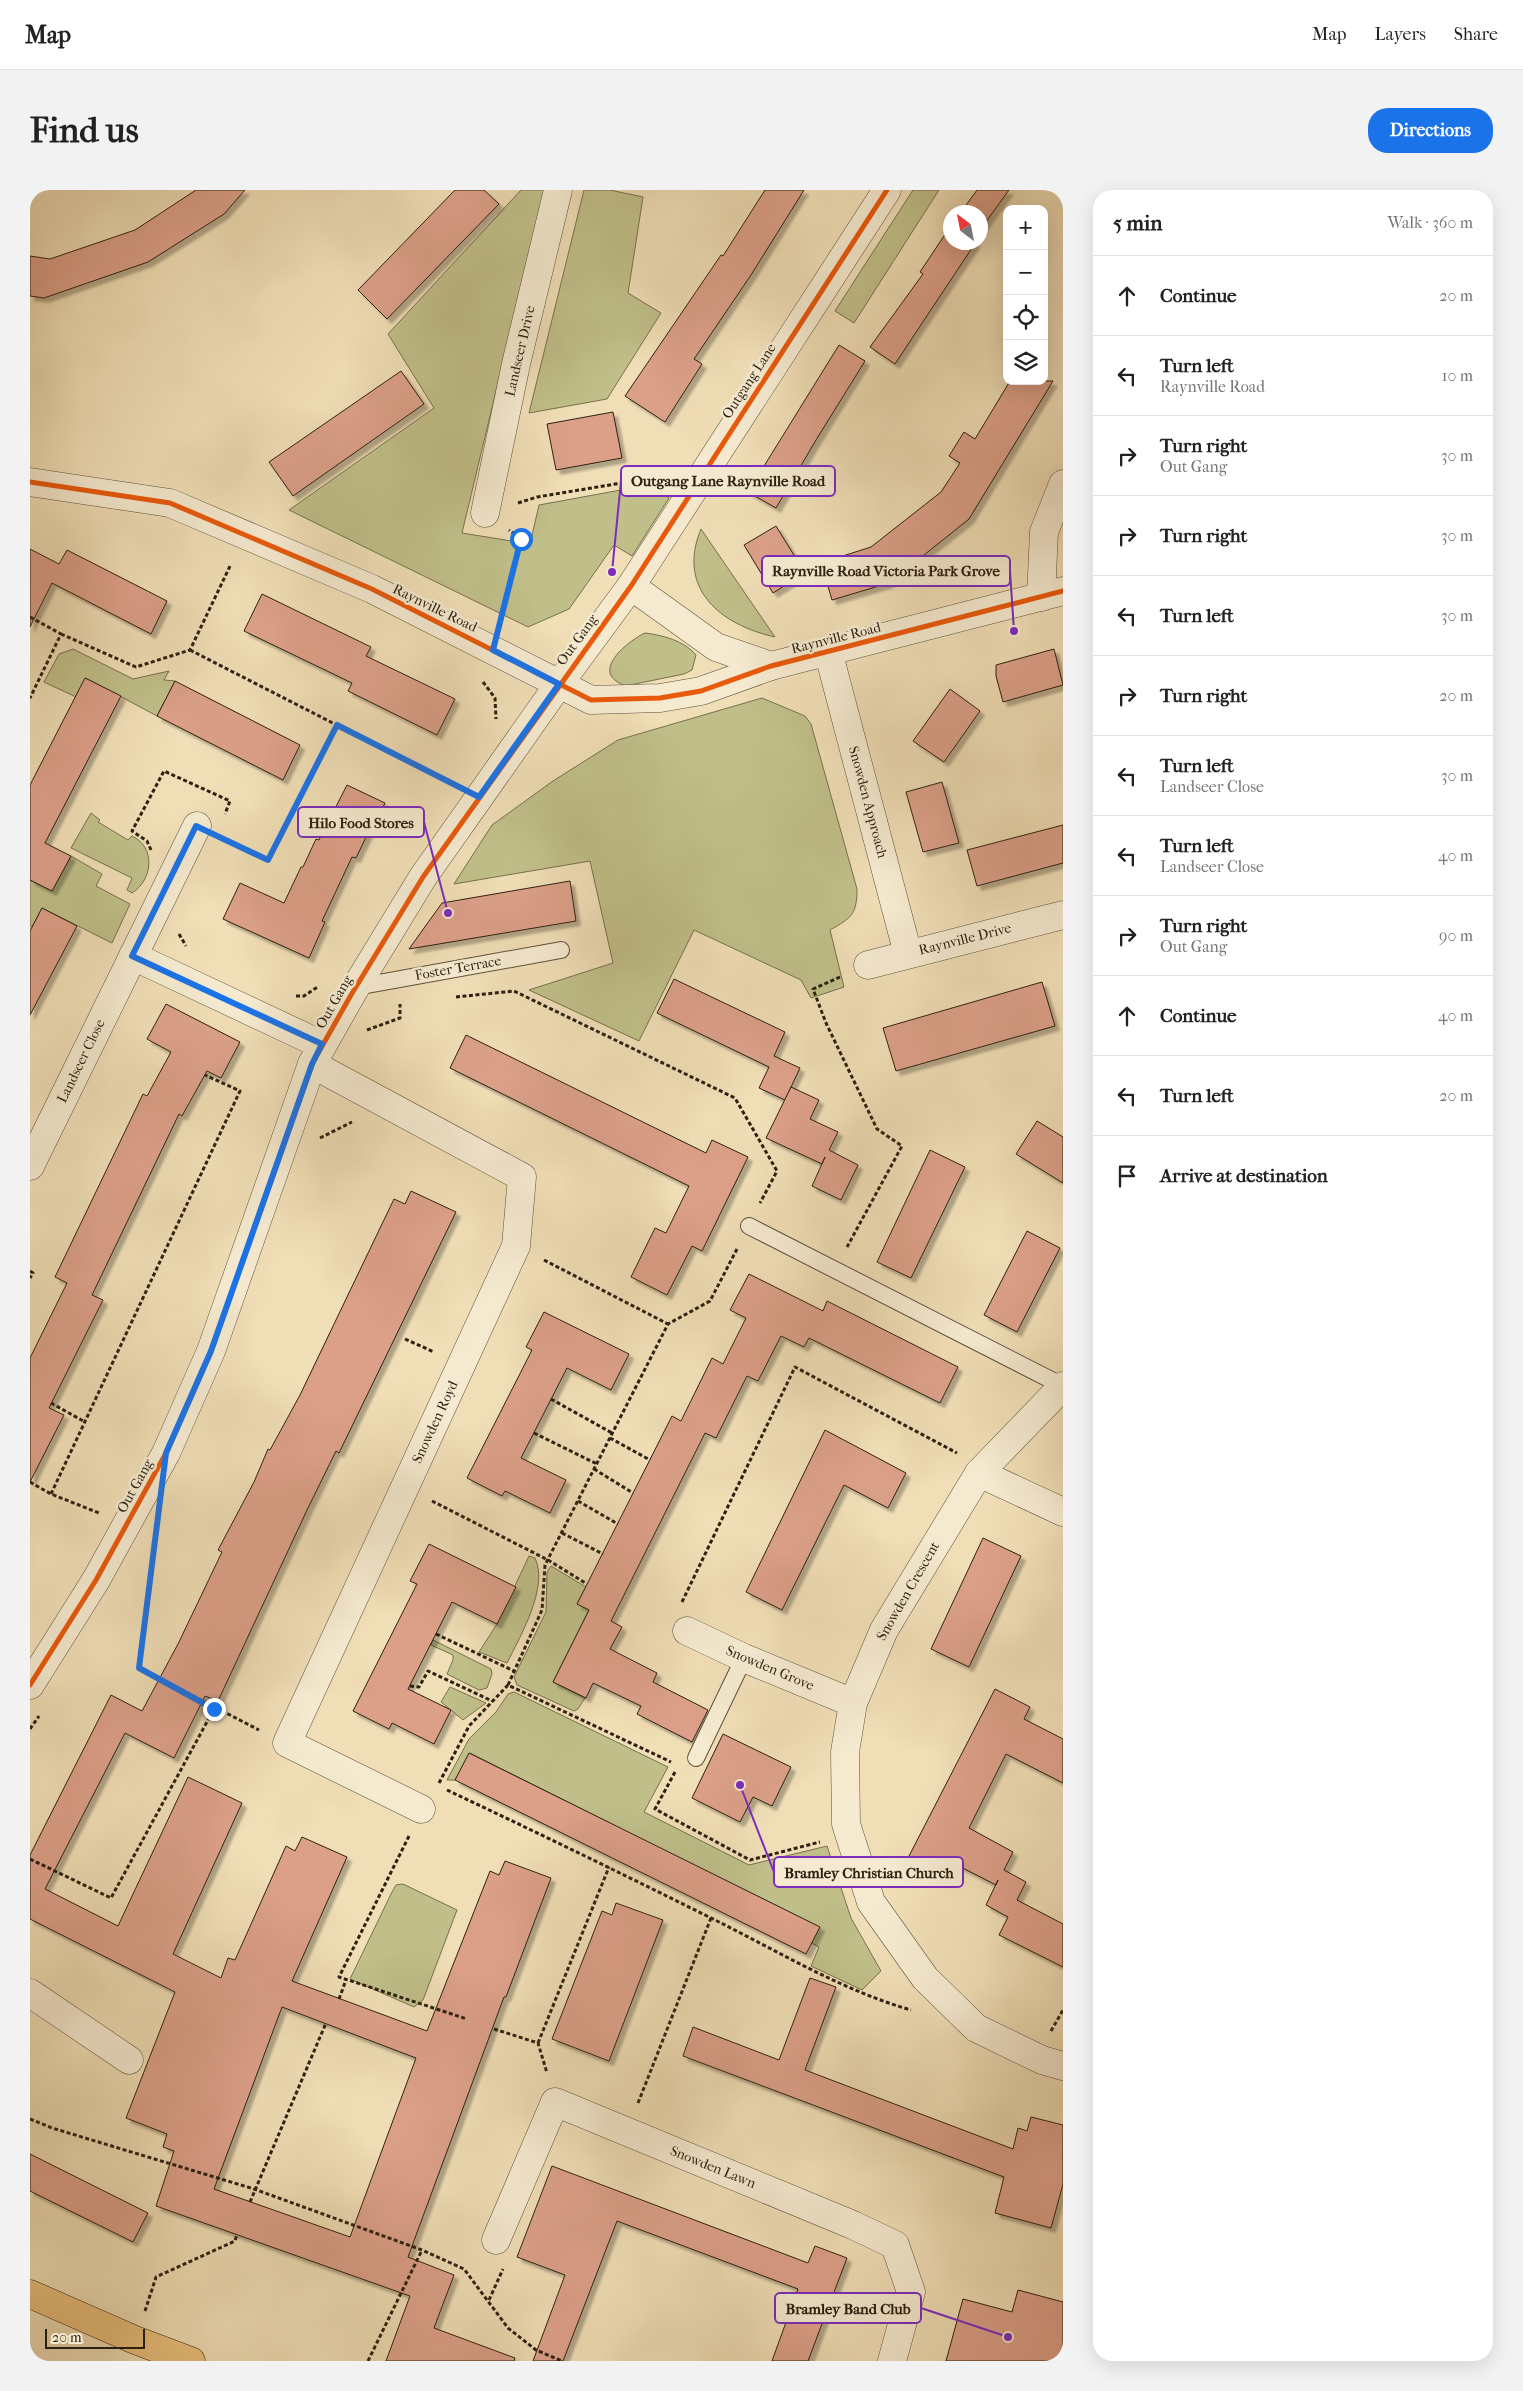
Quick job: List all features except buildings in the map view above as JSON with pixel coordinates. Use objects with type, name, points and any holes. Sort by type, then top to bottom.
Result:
[{"type":"main road","points":[[30,2294],[135,2340],[191,2361]]},
{"type":"street","name":"Landseer Drive","points":[[485,513],[516,364],[558,190]]},
{"type":"street","name":"Outgang Lane","points":[[631,586],[888,190]]},
{"type":"street","name":"Raynville Road","points":[[30,482],[170,503],[372,589],[591,700],[660,698],[701,691],[771,666],[1052,594]]},
{"type":"street","points":[[1052,594],[1044,532],[1063,484]]},
{"type":"street","points":[[631,586],[716,647],[771,666]]},
{"type":"street","name":"Out Gang","points":[[30,1685],[96,1580],[166,1453],[211,1351],[317,1054],[422,877],[631,586]]},
{"type":"street","name":"Snowden Approach","points":[[828,651],[908,954]]},
{"type":"street","name":"Landseer Close","points":[[30,1166],[196,826]]},
{"type":"street","name":"Raynville Drive","points":[[868,965],[1063,915]]},
{"type":"street","points":[[132,956],[317,1054]]},
{"type":"street","name":"Snowden Royd","points":[[287,1743],[516,1246],[522,1177],[317,1054]]},
{"type":"street","name":"Snowden Crescent","points":[[1063,1386],[979,1473],[884,1630],[853,1703],[845,1752],[846,1824],[871,1902],[926,1978],[976,2028],[1042,2060],[1063,2066]]},
{"type":"street","points":[[979,1473],[1063,1512]]},
{"type":"street","name":"Snowden Grove","points":[[687,1631],[744,1658],[853,1703]]},
{"type":"street","points":[[287,1743],[421,1809]]},
{"type":"street","points":[[30,1993],[129,2060]]},
{"type":"street","points":[[496,2240],[555,2102]]},
{"type":"street","name":"Snowden Lawn","points":[[555,2102],[853,2225],[895,2245],[911,2292],[892,2361]]},
{"type":"lane","name":"Foster Terrace","points":[[356,987],[561,950]]},
{"type":"lane","points":[[748,1226],[1063,1386]]},
{"type":"lane","points":[[696,1758],[744,1658]]},
{"type":"path","points":[[485,513],[538,497],[658,477],[691,494]]},
{"type":"path","points":[[485,513],[521,539],[493,650]]},
{"type":"path","points":[[190,650],[244,535]]},
{"type":"path","points":[[30,617],[61,634],[136,667],[190,650],[479,797]]},
{"type":"path","points":[[30,698],[61,634]]},
{"type":"path","points":[[480,677],[495,698],[496,722]]},
{"type":"path","points":[[196,826],[268,860],[337,725]]},
{"type":"path","points":[[178,931],[189,952]]},
{"type":"path","points":[[835,1270],[902,1146],[877,1129],[826,1023],[813,989],[868,965]]},
{"type":"path","points":[[294,997],[304,996],[324,983]]},
{"type":"path","points":[[448,998],[514,992],[735,1098],[777,1171],[710,1301],[668,1324],[545,1565],[542,1610],[508,1685],[469,1726],[438,1786],[609,1867],[876,1998],[912,2010]]},
{"type":"path","points":[[392,1004],[410,1002]]},
{"type":"path","points":[[359,1033],[400,1018],[400,1003]]},
{"type":"path","points":[[51,1494],[240,1092],[204,1075]]},
{"type":"path","points":[[516,1246],[668,1324]]},
{"type":"path","points":[[30,1271],[33,1273],[30,1278]]},
{"type":"path","points":[[405,1339],[429,1350]]},
{"type":"path","points":[[687,1631],[672,1623],[796,1367],[954,1449],[979,1473]]},
{"type":"path","points":[[551,1399],[612,1433]]},
{"type":"path","points":[[51,1403],[85,1422]]},
{"type":"path","points":[[534,1433],[597,1464]]},
{"type":"path","points":[[610,1438],[650,1460]]},
{"type":"path","points":[[594,1469],[633,1493]]},
{"type":"path","points":[[30,1482],[51,1494],[127,1525]]},
{"type":"path","points":[[425,1497],[548,1560],[587,1584]]},
{"type":"path","points":[[578,1501],[618,1524]]},
{"type":"path","points":[[156,1533],[139,1668],[214,1709],[287,1743]]},
{"type":"path","points":[[562,1533],[602,1554]]},
{"type":"path","points":[[436,1634],[514,1671]]},
{"type":"path","points":[[410,1686],[419,1687],[428,1671],[492,1701]]},
{"type":"path","points":[[508,1685],[678,1765],[655,1810],[750,1860],[850,1835]]},
{"type":"path","points":[[30,1859],[111,1898],[214,1709]]},
{"type":"path","points":[[421,1809],[339,1977],[467,2019]]},
{"type":"path","points":[[555,2102],[538,2043],[609,1867]]},
{"type":"path","points":[[627,2132],[711,1918]]},
{"type":"path","points":[[339,1999],[346,1980]]},
{"type":"path","points":[[250,2202],[326,2023]]},
{"type":"path","points":[[494,2028],[538,2043]]},
{"type":"path","points":[[30,2119],[52,2128],[254,2190],[422,2250],[464,2269],[508,2328],[536,2350],[562,2361]]},
{"type":"path","points":[[156,2277],[235,2241],[237,2234]]},
{"type":"path","points":[[368,2361],[422,2250]]},
{"type":"shaded area","points":[[521,190],[544,190],[462,533],[530,544],[539,505],[648,485],[669,498],[632,556],[614,545],[569,609],[528,627],[289,510],[434,408],[388,334]]},
{"type":"shaded area","points":[[584,190],[610,190],[643,197],[628,293],[661,313],[607,399],[529,413]]},
{"type":"shaded area","points":[[913,190],[939,190],[854,323],[835,311]]},
{"type":"shaded area","points":[[701,529],[775,637],[737,624],[708,601],[699,586],[694,570],[695,550]]},
{"type":"shaded area","points":[[645,633],[659,635],[686,646],[696,655],[692,670],[684,674],[625,686],[612,678],[610,667],[617,655],[634,639]]},
{"type":"shaded area","points":[[73,649],[133,679],[169,671],[164,680],[175,681],[157,716],[86,678],[76,697],[44,682],[59,654]]},
{"type":"shaded area","points":[[762,698],[805,716],[811,724],[857,889],[856,905],[851,915],[848,919],[830,930],[844,987],[811,998],[801,980],[694,930],[639,1041],[529,990],[613,963],[590,861],[454,884],[492,825],[553,781],[618,740]]},
{"type":"shaded area","points":[[91,813],[100,820],[98,822],[128,840],[132,836],[140,841],[145,848],[148,855],[148,872],[139,887],[132,893],[127,890],[132,878],[71,848]]},
{"type":"shaded area","points":[[71,856],[102,874],[96,886],[130,904],[112,943],[42,908],[32,927],[30,926],[30,880],[52,891]]},
{"type":"shaded area","points":[[529,1556],[535,1558],[538,1570],[536,1597],[525,1626],[507,1663],[479,1652],[497,1624]]},
{"type":"shaded area","points":[[551,1566],[586,1587],[577,1604],[589,1610],[553,1682],[585,1698],[578,1709],[574,1711],[517,1685],[514,1677],[546,1612],[547,1572]]},
{"type":"shaded area","points":[[433,1640],[491,1669],[492,1674],[487,1688],[479,1690],[447,1674],[453,1660],[453,1655],[431,1645]]},
{"type":"shaded area","points":[[450,1687],[486,1703],[463,1720],[441,1702]]},
{"type":"shaded area","points":[[514,1692],[668,1767],[644,1812],[749,1865],[827,1846],[851,1918],[881,1971],[862,1990],[811,1966],[819,1947],[811,1943],[819,1928],[470,1753],[455,1780],[447,1780],[469,1739],[496,1712],[508,1694]]},
{"type":"shaded area","points":[[403,1884],[457,1910],[423,2000],[414,2007],[350,1979],[392,1892],[396,1885]]},
{"type":"cycle path","points":[[30,1685],[96,1580],[166,1453],[211,1351],[312,1064],[351,995],[423,877],[631,586],[887,190]]},
{"type":"cycle path","points":[[30,482],[170,503],[372,589],[591,700],[660,698],[701,691],[771,666],[1063,591]]},
{"type":"place","name":"Outgang Lane Raynville Road","points":[[612,572]]},
{"type":"place","name":"Raynville Road Victoria Park Grove","points":[[1014,631]]},
{"type":"place","name":"Hilo Food Stores","points":[[448,913]]},
{"type":"place","name":"Bramley Christian Church","points":[[740,1785]]},
{"type":"place","name":"Bramley Band Club","points":[[1008,2337]]},
{"type":"route","points":[[214,1709],[139,1668],[166,1453],[211,1351],[312,1064],[322,1044],[132,956],[196,826],[268,860],[337,725],[479,797],[559,684],[493,650],[521,539]]}]
